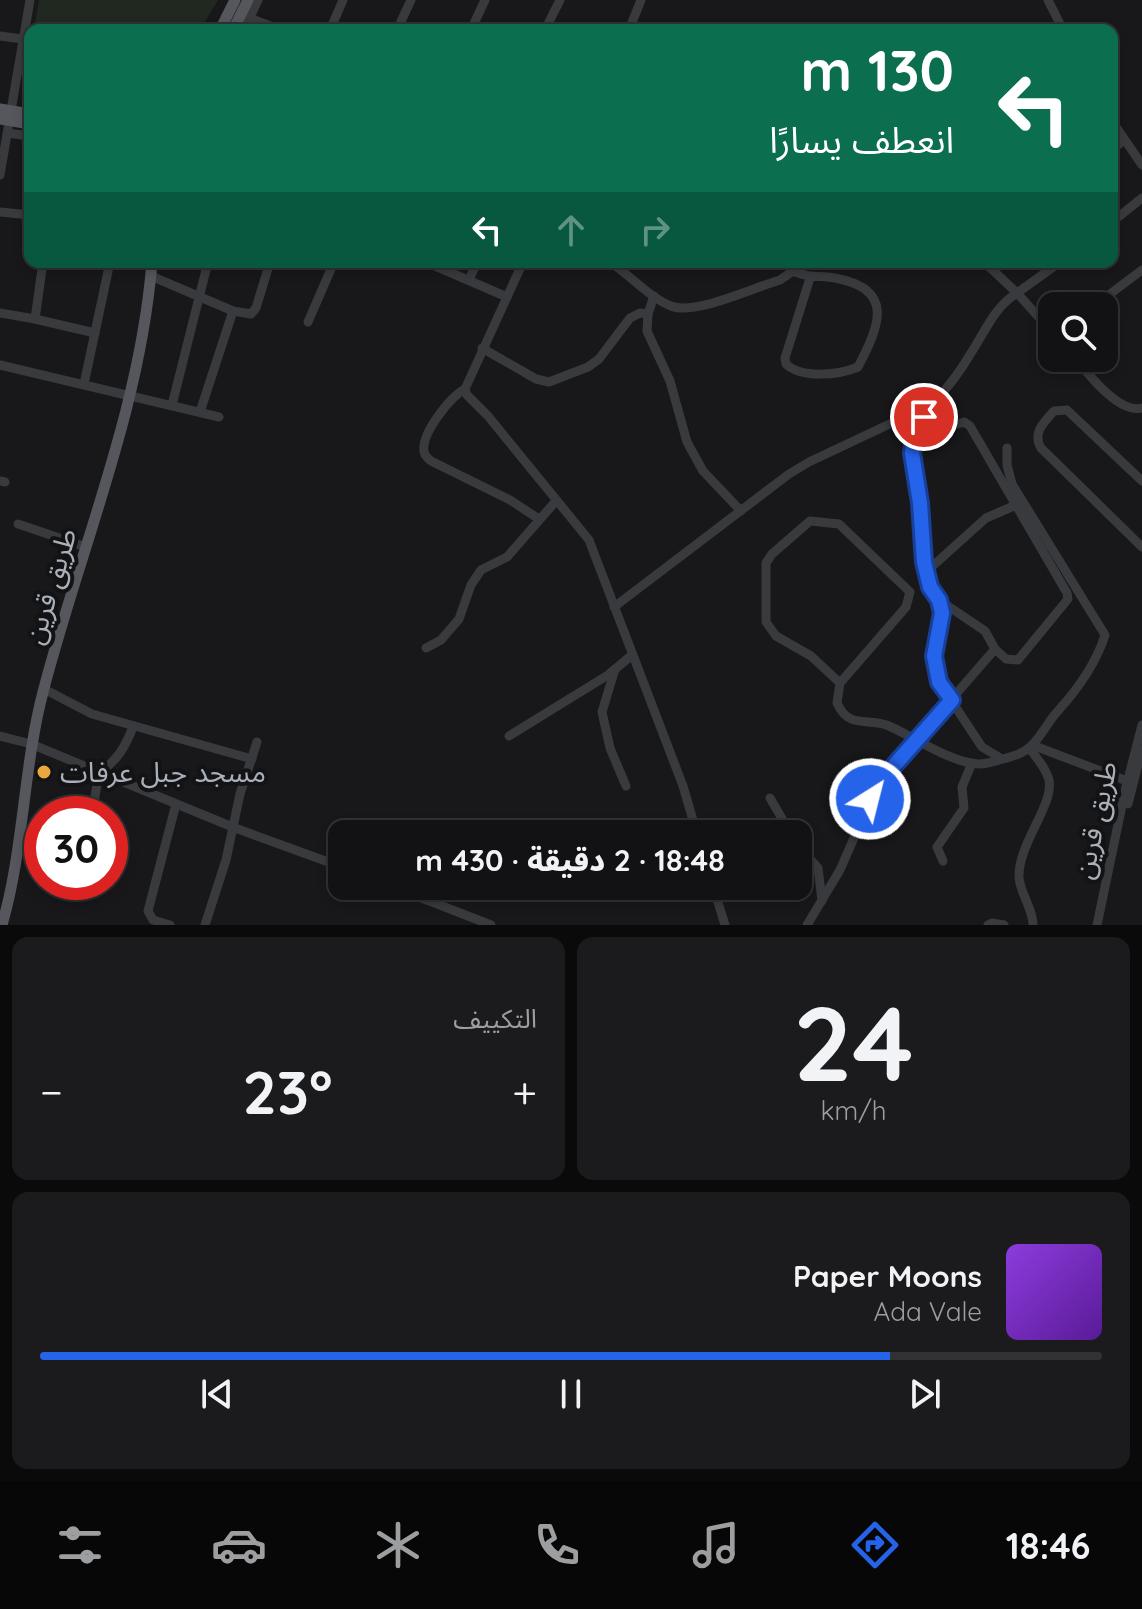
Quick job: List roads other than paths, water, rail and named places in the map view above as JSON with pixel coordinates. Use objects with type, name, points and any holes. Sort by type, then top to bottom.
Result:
[{"type":"main road","points":[[223,24],[235,0]]},
{"type":"main road","points":[[236,24],[248,0]]},
{"type":"main road","name":"طريق قرين","points":[[2,925],[17,865],[31,744],[44,689],[118,449],[152,268]]},
{"type":"street","points":[[25,24],[30,0]]},
{"type":"street","points":[[246,24],[258,0]]},
{"type":"street","points":[[333,24],[343,0]]},
{"type":"street","points":[[400,24],[411,0]]},
{"type":"street","points":[[474,24],[485,0]]},
{"type":"street","points":[[548,24],[560,0]]},
{"type":"street","points":[[631,24],[641,0]]},
{"type":"street","points":[[1048,0],[1060,24]]},
{"type":"street","points":[[249,18],[265,24]]},
{"type":"street","points":[[0,175],[5,118],[24,29]]},
{"type":"street","points":[[0,36],[22,39]]},
{"type":"street","points":[[5,118],[24,132]]},
{"type":"street","points":[[1118,130],[1142,165]]},
{"type":"street","points":[[1118,145],[1124,140]]},
{"type":"street","points":[[1118,217],[1142,198]]},
{"type":"street","points":[[0,212],[24,214]]},
{"type":"street","points":[[35,319],[42,268]]},
{"type":"street","points":[[84,384],[109,268]]},
{"type":"street","points":[[172,405],[206,268]]},
{"type":"street","points":[[151,276],[233,311],[251,314],[256,308],[268,268]]},
{"type":"street","points":[[308,322],[331,268]]},
{"type":"street","points":[[440,268],[507,297]]},
{"type":"street","points":[[469,280],[474,268]]},
{"type":"street","points":[[520,268],[465,389],[445,405],[427,436],[423,450],[431,461],[510,500],[539,519]]},
{"type":"street","points":[[618,268],[671,306],[688,309],[780,280],[795,268]]},
{"type":"street","points":[[797,268],[810,278],[835,278],[864,287],[876,299],[876,322],[858,367],[849,371],[807,373],[793,370],[786,364],[785,358],[810,278]]},
{"type":"street","points":[[990,268],[1038,316]]},
{"type":"street","points":[[614,607],[809,462],[932,404],[954,378],[993,316],[1017,293],[1052,268]]},
{"type":"street","points":[[1113,292],[1142,270]]},
{"type":"street","points":[[654,296],[647,331],[670,381],[694,458],[717,489],[741,511]]},
{"type":"street","points":[[200,412],[233,311]]},
{"type":"street","points":[[0,313],[95,333]]},
{"type":"street","points":[[482,348],[536,379],[549,382],[588,367],[599,359],[630,318],[640,313],[648,314]]},
{"type":"street","points":[[0,365],[219,417]]},
{"type":"street","points":[[1089,372],[1119,403],[1133,410],[1142,408]]},
{"type":"street","points":[[465,389],[589,540],[683,786],[693,820]]},
{"type":"street","points":[[1142,481],[1067,410],[1054,411],[1039,429],[1037,439],[1041,448],[1142,547]]},
{"type":"street","points":[[934,416],[951,425],[964,422],[970,426],[1068,599],[1018,660],[1006,659],[995,649],[985,631],[939,600],[930,587],[926,572],[912,453],[915,428],[920,420],[934,416]]},
{"type":"street","points":[[840,683],[811,656],[776,636],[766,622],[766,563],[810,521],[839,524],[910,592],[906,607],[840,683],[837,703],[851,719],[862,724],[880,722],[972,763],[989,763],[1022,753],[1030,746],[1086,675],[1105,635],[1012,484],[1007,448]]},
{"type":"street","points":[[426,648],[441,640],[459,619],[471,585],[481,570],[507,557],[556,501]]},
{"type":"street","points":[[926,572],[986,518],[1016,505]]},
{"type":"street","points":[[18,524],[86,547]]},
{"type":"street","points":[[939,600],[942,621],[934,656],[939,682],[982,747],[1002,759]]},
{"type":"street","points":[[807,925],[856,837],[877,785],[995,649]]},
{"type":"street","points":[[509,736],[632,655]]},
{"type":"street","points":[[615,669],[602,705],[602,718],[610,748],[626,786]]},
{"type":"street","points":[[44,689],[92,714],[252,759]]},
{"type":"street","name":"طريق قرين","points":[[1100,925],[1127,781],[1142,725]]},
{"type":"street","points":[[95,796],[99,773],[113,764],[123,752],[133,727]]},
{"type":"street","points":[[0,736],[31,744],[235,828],[328,862]]},
{"type":"street","points":[[205,925],[257,742]]},
{"type":"street","points":[[1030,746],[1127,781]]},
{"type":"street","points":[[1030,746],[1049,780],[1049,793],[1020,862],[1019,878],[1033,925]]},
{"type":"street","name":"طريق قرين","points":[[1100,925],[1142,752]]},
{"type":"street","points":[[943,861],[937,847],[964,808],[962,787],[972,763]]},
{"type":"street","points":[[770,798],[783,820]]},
{"type":"street","points":[[170,925],[148,921],[149,906],[176,804]]},
{"type":"street","points":[[812,861],[818,868],[822,901]]},
{"type":"street","points":[[427,900],[491,925]]},
{"type":"street","points":[[717,900],[725,925]]},
{"type":"street","points":[[988,925],[1004,925]]},
{"type":"place","name":"مسجد جبل عرفات","points":[[44,772]]}]
